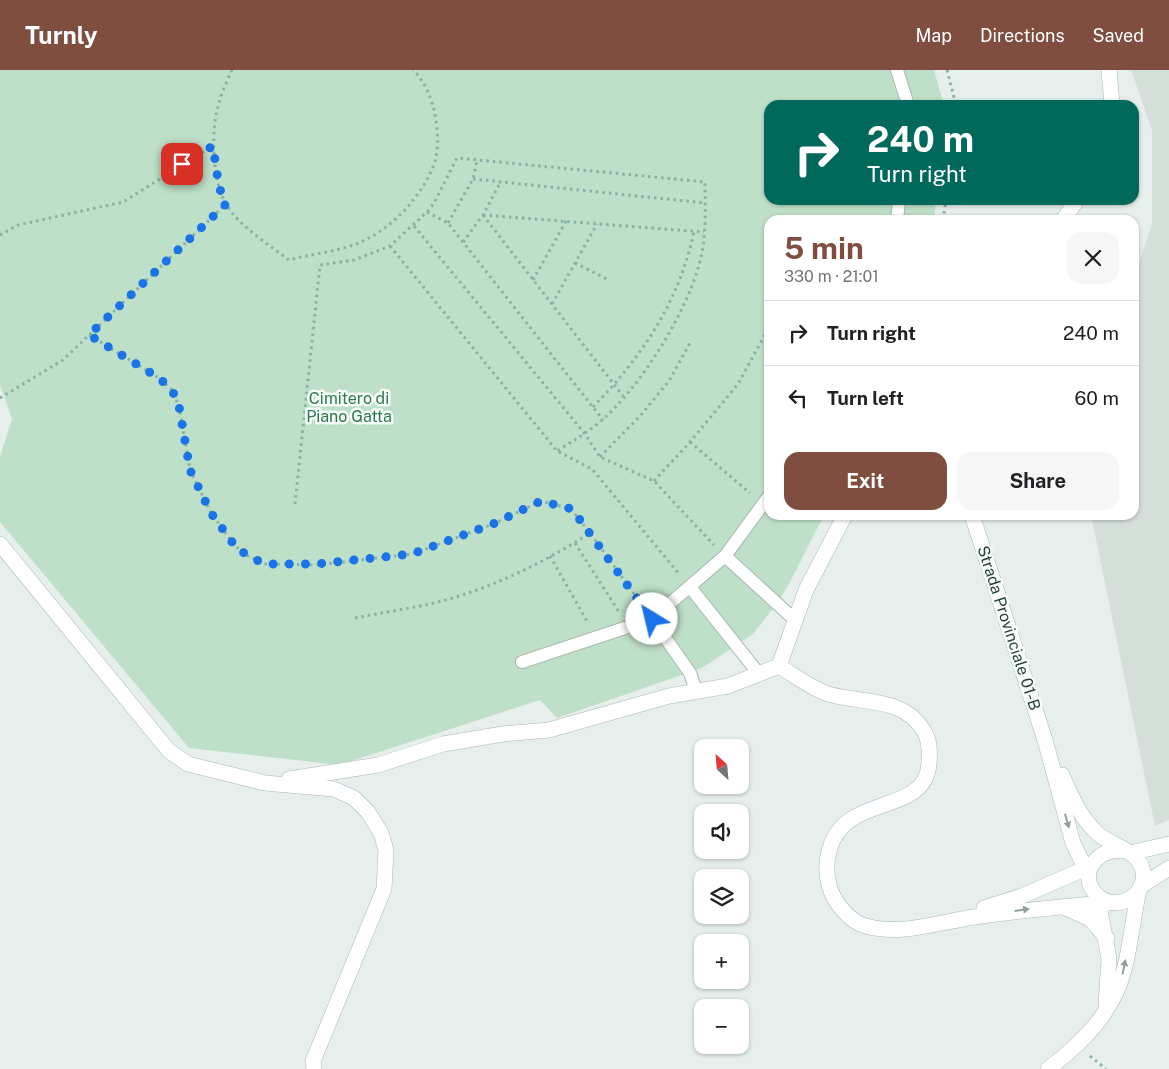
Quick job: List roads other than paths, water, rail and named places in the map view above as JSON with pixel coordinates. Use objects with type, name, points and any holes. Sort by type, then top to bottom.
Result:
[{"type":"street","points":[[1110,70],[1112,100]]},
{"type":"street","points":[[265,783],[378,764],[443,744],[503,734],[550,730],[669,696],[728,686],[779,666],[806,590],[842,520]]},
{"type":"street","name":"Strada Provinciale 01-B","points":[[974,520],[1045,740]]},
{"type":"street","points":[[0,544],[169,751],[188,764],[265,783],[334,789],[354,798],[368,812],[381,833],[386,850],[384,889],[313,1061],[314,1069]]},
{"type":"street","points":[[779,666],[828,694],[894,705],[910,715],[924,731],[931,751],[929,774],[915,792],[898,801],[867,810],[848,820],[833,836],[826,860],[829,885],[840,908],[863,926],[892,931],[940,922],[1098,900],[1116,903],[1125,902],[1140,888],[1169,868]]},
{"type":"street","points":[[1045,740],[1084,819],[1098,834],[1128,852],[1140,864],[1143,879],[1125,969],[1120,984],[1106,1012],[1078,1047],[1048,1069]]},
{"type":"street","points":[[1045,740],[1073,843],[1088,870],[1093,890],[1098,900],[1107,938],[1109,959],[1106,1012]]},
{"type":"street","points":[[940,922],[1022,896],[1088,870],[1096,859],[1110,850],[1128,852],[1169,844]]},
{"type":"street","points":[[1060,906],[1080,912],[1090,919],[1107,938]]},
{"type":"lane","points":[[897,70],[906,100]]},
{"type":"lane","points":[[522,662],[652,619],[725,556],[764,503]]},
{"type":"lane","points":[[725,556],[795,620]]},
{"type":"lane","points":[[690,587],[759,674]]},
{"type":"lane","points":[[652,619],[690,673],[696,691]]},
{"type":"park label","name":"Cimitero di Piano Gatta","points":[[349,407]]}]
